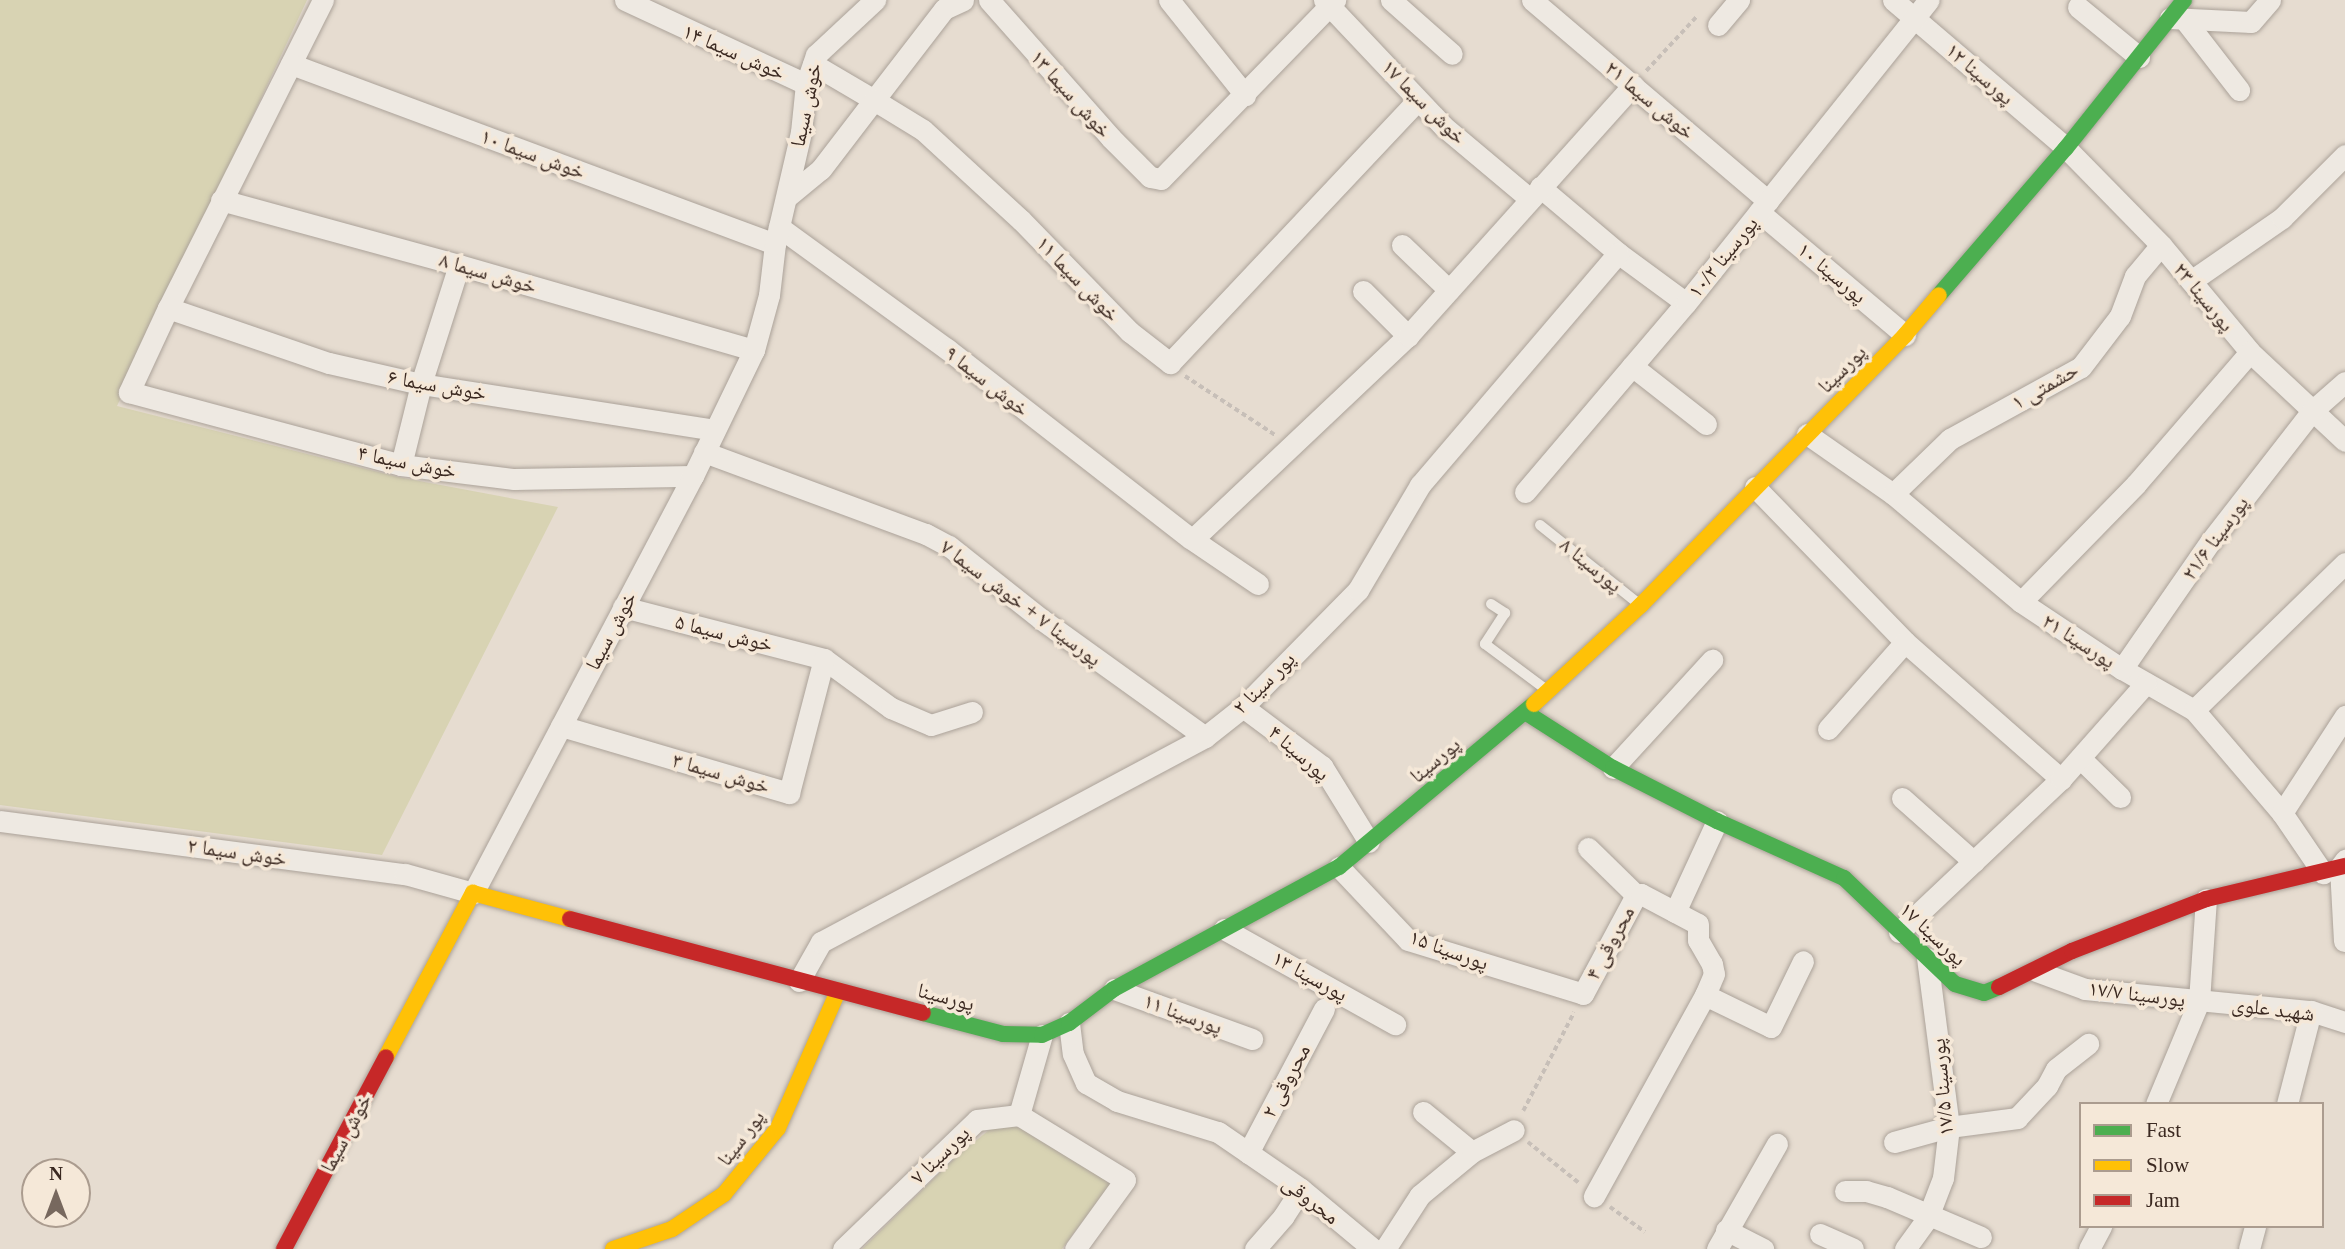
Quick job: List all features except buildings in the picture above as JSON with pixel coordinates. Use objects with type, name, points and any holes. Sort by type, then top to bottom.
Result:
[{"type":"street","points":[[168,308],[323,0]]},
{"type":"street","name":"خوش سیما ۱۴","points":[[625,0],[806,84]]},
{"type":"street","points":[[787,197],[821,169],[944,9],[963,0]]},
{"type":"street","name":"خوش سیما ۱۳","points":[[989,0],[1111,138],[1150,177],[1161,179],[1245,95]]},
{"type":"street","points":[[1169,0],[1245,95],[1329,2]]},
{"type":"street","points":[[1391,0],[1452,54]]},
{"type":"street","name":"خوش سیما ۲۱","points":[[1532,0],[1633,85],[1764,206]]},
{"type":"street","points":[[1718,25],[1739,0]]},
{"type":"street","name":"پورسینا ۱۲","points":[[1893,0],[2066,148]]},
{"type":"street","name":"پورسینا ۱۰/۲","points":[[1525,492],[1686,303],[1929,0]]},
{"type":"street","points":[[2180,12],[2252,22],[2270,0]]},
{"type":"street","name":"خوش سیما ۱۷","points":[[1329,2],[1443,126],[1686,303]]},
{"type":"street","name":"خوش سیما","points":[[284,1249],[693,476],[754,350],[769,295],[777,235],[801,132],[806,84],[816,55],[860,4]]},
{"type":"street","points":[[2078,7],[2139,57]]},
{"type":"street","points":[[2180,12],[2239,90]]},
{"type":"street","name":"پورسینا","points":[[473,893],[1003,1034],[1042,1035],[1069,1023],[1114,989],[1339,867],[1525,712],[1641,605],[1905,335],[2180,12]]},
{"type":"street","name":"خوش سیما ۱۰","points":[[291,64],[777,235]]},
{"type":"street","name":"خوش سیما ۱۱","points":[[813,64],[923,130],[1021,220],[1130,332],[1170,363]]},
{"type":"street","points":[[1193,539],[1408,336],[1633,85]]},
{"type":"street","points":[[1170,363],[1418,100]]},
{"type":"street","name":"پورسینا ۲۳","points":[[2066,148],[2161,244],[2250,352],[2345,441]]},
{"type":"street","points":[[2191,281],[2282,218],[2345,155]]},
{"type":"street","name":"خوش سیما ۸","points":[[222,200],[754,350]]},
{"type":"street","name":"پورسینا ۱۰","points":[[1764,206],[1905,335]]},
{"type":"street","name":"خوش سیما ۹","points":[[777,235],[947,349],[1102,472],[1258,584]]},
{"type":"street","name":"حشمتی ۱","points":[[1893,494],[1950,439],[2081,367],[2120,316],[2135,276],[2161,244]]},
{"type":"street","points":[[1402,245],[1449,290]]},
{"type":"street","name":"پور سینا ۲","points":[[799,981],[821,942],[1205,737],[1243,707],[1271,675],[1357,590],[1420,485],[1618,253]]},
{"type":"street","points":[[401,465],[421,384],[459,265]]},
{"type":"street","points":[[1363,291],[1408,336]]},
{"type":"street","name":"خوش سیما ۶","points":[[168,308],[329,363],[421,384],[714,430]]},
{"type":"street","name":"خوش سیما ۴","points":[[168,308],[129,392],[401,465],[514,479],[693,476]]},
{"type":"street","points":[[2021,602],[2136,484],[2250,352]]},
{"type":"street","points":[[1632,366],[1706,424]]},
{"type":"street","name":"پورسینا ۲۱/۶","points":[[2122,668],[2210,542],[2312,411],[2345,382]]},
{"type":"street","name":"پورسینا ۲۱","points":[[1807,434],[1893,494],[2021,602],[2146,683],[2194,710],[2282,813],[2338,867]]},
{"type":"street","name":"پورسینا ۷ + خوش سیما ۷","points":[[704,452],[926,534],[949,546],[1041,619],[1205,737]]},
{"type":"street","points":[[1755,487],[1905,642],[2061,779]]},
{"type":"street","points":[[2194,710],[2345,563]]},
{"type":"street","name":"خوش سیما ۵","points":[[624,607],[824,659]]},
{"type":"street","points":[[1828,729],[1905,642]]},
{"type":"street","points":[[824,659],[891,708],[931,725],[972,712]]},
{"type":"street","name":"خوش سیما ۳","points":[[561,726],[789,793],[824,659]]},
{"type":"street","points":[[1613,768],[1712,660]]},
{"type":"street","points":[[1899,932],[2061,779],[2146,683]]},
{"type":"street","name":"پورسینا ۴","points":[[1243,707],[1322,766],[1369,842]]},
{"type":"street","name":"پورسینا ۱۷","points":[[1525,712],[1613,768],[1717,821],[1844,878],[1955,984],[1984,993],[2036,971],[2073,951],[2206,899],[2338,867]]},
{"type":"street","points":[[2282,813],[2345,716]]},
{"type":"street","points":[[2080,758],[2120,797]]},
{"type":"street","points":[[1902,798],[1974,862]]},
{"type":"street","name":"خوش سیما ۲","points":[[0,821],[405,874],[473,893]]},
{"type":"street","points":[[1675,912],[1717,821]]},
{"type":"street","points":[[1588,848],[1636,895]]},
{"type":"street","name":"پورسینا ۱۵","points":[[1339,867],[1408,940],[1583,994]]},
{"type":"street","points":[[2338,867],[2344,941]]},
{"type":"street","name":"محروقی ۴","points":[[1583,994],[1636,895],[1641,894],[1698,924],[1698,940],[1714,969],[1705,995],[1594,1196]]},
{"type":"street","points":[[2157,1102],[2199,1001],[2206,899]]},
{"type":"street","name":"پورسینا ۱۳","points":[[1224,929],[1395,1024]]},
{"type":"street","name":"پورسینا ۱۷/۵","points":[[1905,1249],[1928,1217],[1943,1178],[1949,1127],[1927,958]]},
{"type":"street","points":[[1705,995],[1771,1027],[1803,961]]},
{"type":"street","name":"پورسینا ۱۷/۷","points":[[2036,971],[2085,989],[2199,1001]]},
{"type":"street","name":"پورسینا ۱۱","points":[[1114,989],[1252,1039]]},
{"type":"street","name":"پور سینا","points":[[613,1249],[672,1229],[724,1194],[778,1128],[838,991]]},
{"type":"street","name":"شهید علوی","points":[[2199,1001],[2311,1011],[2345,1022]]},
{"type":"street","name":"محروقی ۲","points":[[1248,1153],[1324,1009]]},
{"type":"street","points":[[2288,1102],[2311,1011]]},
{"type":"street","name":"محروقی","points":[[1069,1023],[1073,1054],[1086,1083],[1117,1101],[1217,1132],[1301,1189],[1373,1249]]},
{"type":"street","points":[[1042,1035],[1019,1115],[1125,1180],[1076,1249]]},
{"type":"street","points":[[1894,1142],[1949,1127],[2017,1118],[2047,1086],[2056,1069],[2088,1044]]},
{"type":"street","points":[[1423,1112],[1472,1152]]},
{"type":"street","name":"پورسینا ۷","points":[[843,1249],[976,1120],[1019,1115]]},
{"type":"street","points":[[1385,1249],[1420,1195],[1472,1152],[1514,1130]]},
{"type":"street","points":[[1717,1249],[1777,1144]]},
{"type":"street","points":[[1255,1249],[1283,1217],[1301,1189]]},
{"type":"street","points":[[1845,1191],[1866,1191],[1887,1197],[1928,1217],[1981,1237]]},
{"type":"street","points":[[2089,1249],[2100,1228]]},
{"type":"street","points":[[2249,1249],[2254,1228]]},
{"type":"street","points":[[1726,1230],[1763,1249]]},
{"type":"street","points":[[1820,1234],[1853,1249]]},
{"type":"lane","name":"پورسینا ۸","points":[[1540,525],[1641,605]]},
{"type":"lane","points":[[1491,604],[1505,613],[1485,644],[1548,691]]},
{"type":"path","points":[[1633,85],[1704,9],[1718,25]]},
{"type":"path","points":[[1170,363],[1196,384],[1292,446]]},
{"type":"path","name":"محروقی ۴","points":[[1514,1130],[1583,994]]},
{"type":"shaded area","points":[[0,0],[307,0],[117,406],[398,477],[558,507],[382,855],[0,805]]},
{"type":"shaded area","points":[[994,1126],[1032,1128],[1110,1184],[1062,1249],[862,1249],[958,1155]]},
{"type":"traffic: fast","points":[[1939,295],[2066,148],[2184,0]]},
{"type":"traffic: fast","points":[[923,1013],[1003,1034],[1042,1035],[1069,1023],[1114,989],[1339,867],[1534,704]]},
{"type":"traffic: fast","points":[[1525,712],[1613,768],[1717,821],[1844,878],[1955,984],[1984,993],[1999,987]]},
{"type":"traffic: slow","points":[[1534,704],[1641,605],[1905,335],[1939,295]]},
{"type":"traffic: slow","points":[[386,1057],[473,893],[570,919]]},
{"type":"traffic: slow","points":[[613,1249],[672,1229],[724,1194],[778,1128],[838,991]]},
{"type":"traffic: jam","points":[[1999,987],[2072,951],[2206,899],[2345,866]]},
{"type":"traffic: jam","points":[[570,919],[923,1013]]},
{"type":"traffic: jam","points":[[284,1249],[386,1057]]}]
